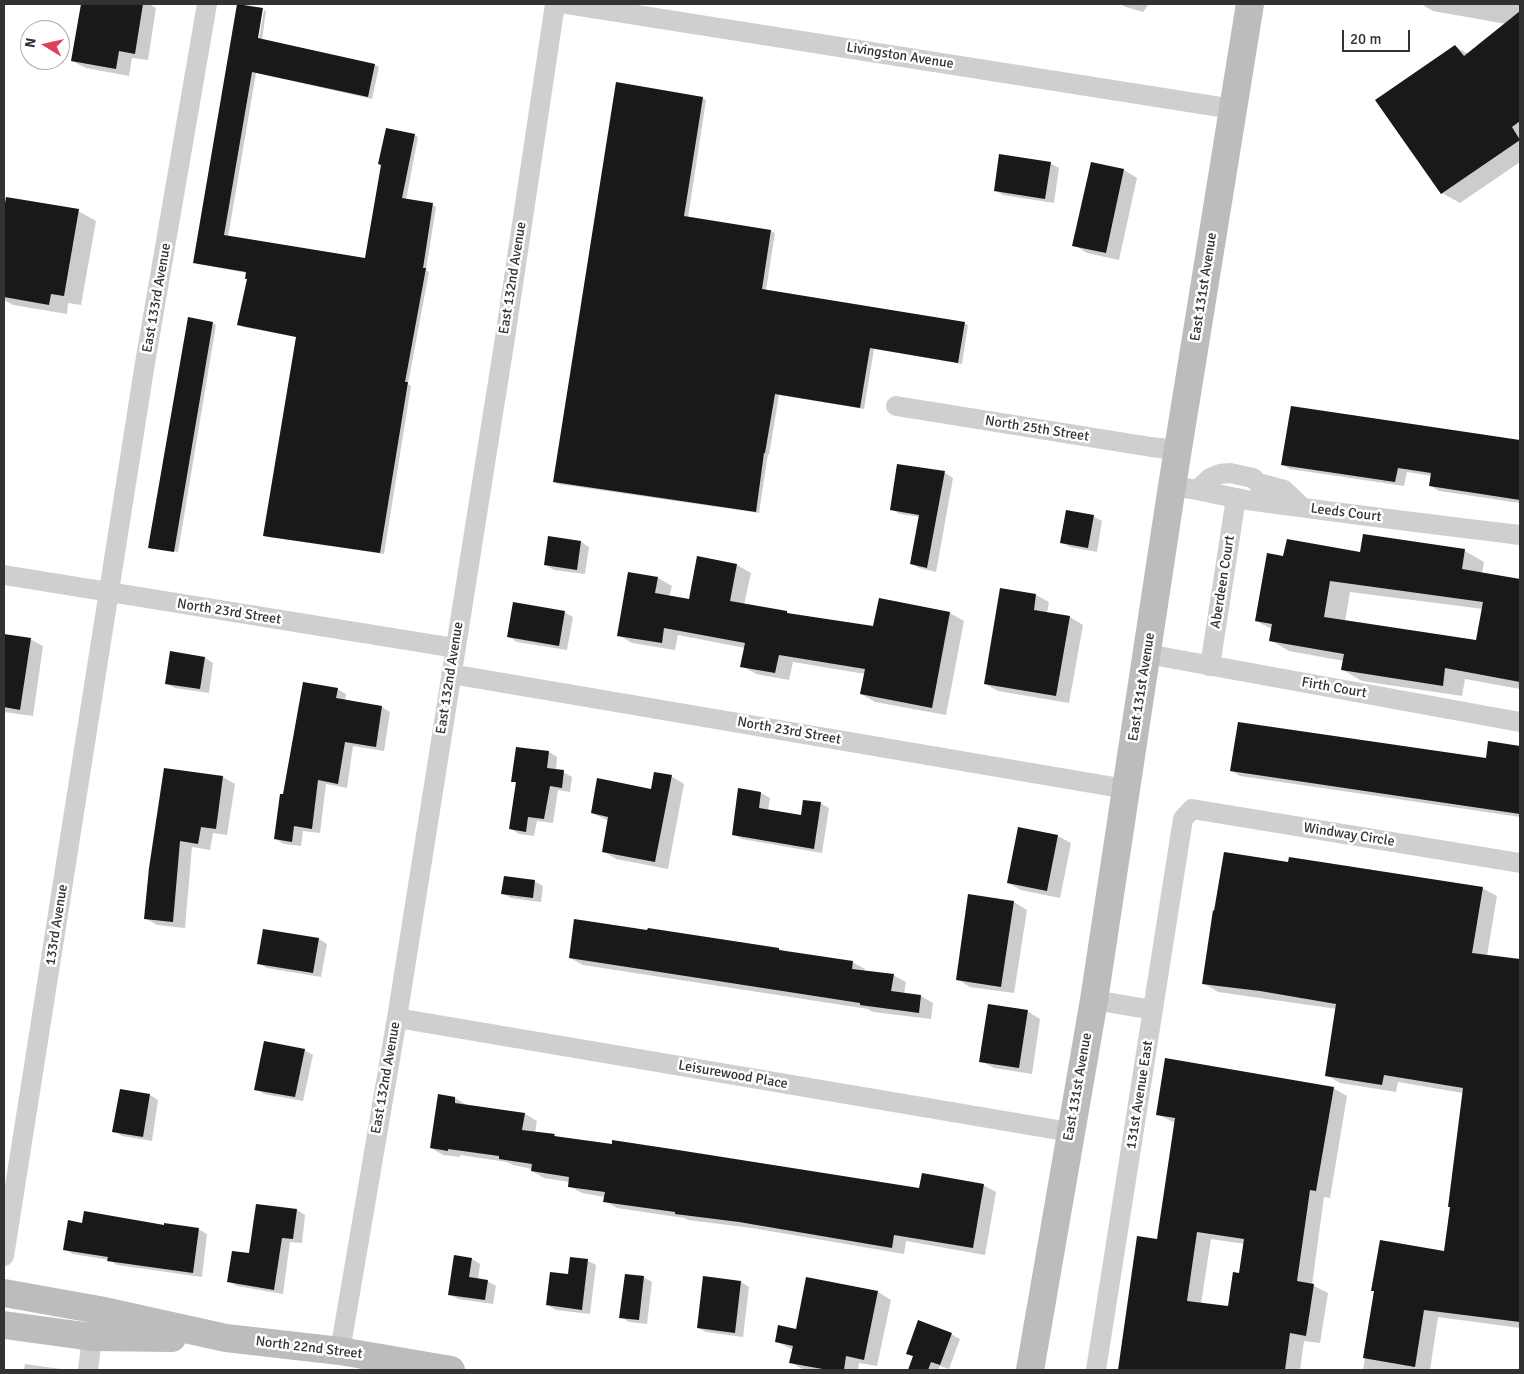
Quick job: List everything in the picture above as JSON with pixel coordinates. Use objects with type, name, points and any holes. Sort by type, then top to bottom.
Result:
[{"type":"street","name":"East 133rd Avenue","points":[[110,593],[145,362],[207,4]]},
{"type":"street","name":"East 132nd Avenue","points":[[340,1351],[397,1018],[555,4]]},
{"type":"street","name":"Livingston Avenue","points":[[567,4],[1233,109]]},
{"type":"street","name":"East 131st Avenue","points":[[1030,1370],[1094,1000],[1147,654],[1185,487],[1178,450],[1250,4]]},
{"type":"street","name":"North 25th Street","points":[[896,406],[1178,450]]},
{"type":"street","points":[[1185,487],[1220,474],[1230,474],[1253,478],[1258,483],[1284,490],[1302,507]]},
{"type":"street","name":"Leeds Court","points":[[1185,487],[1236,498],[1520,535]]},
{"type":"street","name":"Aberdeen Court","points":[[1210,666],[1236,498]]},
{"type":"street","name":"North 23rd Street","points":[[4,575],[455,648]]},
{"type":"street","name":"133rd Avenue","points":[[4,1256],[110,593]]},
{"type":"street","name":"Firth Court","points":[[1147,654],[1520,722]]},
{"type":"street","name":"North 23rd Street","points":[[451,674],[1126,789]]},
{"type":"street","name":"Windway Circle","points":[[1183,819],[1192,809],[1520,863]]},
{"type":"street","name":"131st Avenue East","points":[[1096,1370],[1183,819]]},
{"type":"street","points":[[1094,1000],[1153,1010]]},
{"type":"street","name":"Leisurewood Place","points":[[397,1018],[1070,1132]]},
{"type":"street","name":"North 22nd Street","points":[[4,1293],[99,1310],[226,1338],[340,1351],[379,1364],[451,1370]]},
{"type":"street","name":"North 22nd Street","points":[[4,1324],[92,1337],[226,1338]]},
{"type":"street","points":[[88,1370],[92,1337]]},
{"type":"building","points":[[81,4],[143,4],[135,54],[119,51],[116,69],[71,61]]},
{"type":"building","points":[[237,4],[263,8],[258,38],[375,64],[368,97],[252,72],[224,235],[365,258],[381,165],[378,164],[386,128],[415,134],[402,198],[433,203],[423,268],[426,268],[405,382],[408,382],[380,553],[263,536],[296,337],[237,325],[247,279],[245,279],[246,272],[193,263]]},
{"type":"building","points":[[1520,11],[1520,121],[1512,127],[1520,140],[1441,194],[1375,100],[1455,45],[1464,56]]},
{"type":"building","points":[[616,82],[703,97],[684,216],[771,230],[762,289],[965,322],[958,363],[870,348],[860,408],[775,394],[756,512],[553,482]]},
{"type":"building","points":[[999,154],[1051,162],[1045,199],[994,191]]},
{"type":"building","points":[[1091,162],[1124,169],[1106,253],[1072,246]]},
{"type":"building","points":[[6,197],[79,209],[64,296],[51,294],[49,305],[4,297],[4,209]]},
{"type":"building","points":[[188,317],[213,322],[174,552],[148,548]]},
{"type":"building","points":[[1291,406],[1520,440],[1520,500],[1429,486],[1431,473],[1398,468],[1395,482],[1281,465]]},
{"type":"building","points":[[897,464],[945,471],[927,568],[910,564],[919,515],[890,510]]},
{"type":"building","points":[[1066,510],[1094,515],[1088,548],[1060,543]]},
{"type":"building","points":[[1363,534],[1465,549],[1462,569],[1520,579],[1520,682],[1445,668],[1443,686],[1341,670],[1344,654],[1269,641],[1272,624],[1255,621],[1267,553],[1283,556],[1287,539],[1360,552]],"holes":[[[1330,581],[1483,602],[1476,640],[1324,617]]]},
{"type":"building","points":[[548,536],[581,541],[577,570],[544,565]]},
{"type":"building","points":[[697,556],[737,564],[730,601],[787,611],[787,613],[873,626],[879,598],[950,612],[932,708],[860,694],[865,669],[779,655],[775,673],[740,667],[745,643],[664,628],[662,643],[617,636],[628,572],[658,577],[655,593],[689,599]]},
{"type":"building","points":[[1000,588],[1036,594],[1034,610],[1070,616],[1056,696],[984,684]]},
{"type":"building","points":[[513,602],[565,611],[559,646],[507,637]]},
{"type":"building","points":[[4,634],[31,638],[20,710],[4,707]]},
{"type":"building","points":[[170,651],[205,657],[200,689],[165,684]]},
{"type":"building","points":[[303,682],[338,688],[336,698],[382,706],[376,747],[345,742],[338,784],[318,780],[312,829],[294,826],[292,842],[274,839],[280,794],[283,794]]},
{"type":"building","points":[[1238,722],[1486,758],[1488,741],[1520,746],[1520,814],[1230,771]]},
{"type":"building","points":[[516,747],[549,751],[547,768],[564,770],[562,788],[550,786],[544,819],[528,817],[526,832],[509,829],[516,782],[511,782]]},
{"type":"building","points":[[164,768],[223,776],[216,829],[201,827],[198,844],[180,841],[173,922],[144,919],[149,868]]},
{"type":"building","points":[[654,772],[672,775],[655,862],[602,852],[608,817],[591,813],[597,778],[651,789]]},
{"type":"building","points":[[738,788],[761,792],[759,808],[801,815],[803,800],[821,802],[814,849],[732,835]]},
{"type":"building","points":[[1018,827],[1058,835],[1047,891],[1007,883]]},
{"type":"building","points":[[1224,852],[1288,862],[1289,857],[1483,887],[1472,953],[1520,959],[1520,1322],[1424,1310],[1415,1367],[1363,1358],[1374,1291],[1371,1291],[1380,1240],[1444,1251],[1463,1088],[1384,1075],[1382,1085],[1325,1076],[1336,1004],[1260,991],[1202,984]]},
{"type":"building","points":[[504,876],[535,880],[533,898],[501,894]]},
{"type":"building","points":[[968,894],[1014,901],[1001,987],[956,980]]},
{"type":"building","points":[[574,919],[647,930],[648,928],[853,961],[852,969],[894,974],[891,991],[921,995],[919,1013],[569,958]]},
{"type":"building","points":[[263,929],[319,938],[313,973],[257,964]]},
{"type":"building","points":[[988,1004],[1028,1010],[1019,1068],[979,1062]]},
{"type":"building","points":[[264,1041],[305,1049],[295,1097],[254,1090]]},
{"type":"building","points":[[1165,1058],[1334,1087],[1316,1191],[1310,1190],[1297,1281],[1314,1284],[1306,1336],[1290,1333],[1285,1370],[1118,1370],[1137,1236],[1157,1239],[1175,1118],[1156,1115]],"holes":[[[1197,1232],[1244,1239],[1239,1273],[1233,1272],[1228,1306],[1187,1301]]]},
{"type":"building","points":[[120,1089],[150,1094],[143,1137],[112,1132]]},
{"type":"building","points":[[438,1094],[455,1097],[455,1103],[525,1113],[522,1130],[555,1134],[554,1136],[612,1144],[612,1140],[919,1188],[922,1173],[984,1184],[973,1248],[894,1235],[892,1248],[739,1222],[603,1202],[605,1192],[568,1187],[569,1177],[531,1171],[532,1164],[499,1159],[499,1156],[430,1148]]},
{"type":"building","points":[[256,1204],[297,1209],[293,1239],[282,1238],[274,1290],[227,1282],[232,1251],[249,1253]]},
{"type":"building","points":[[84,1211],[164,1225],[164,1223],[199,1228],[193,1273],[107,1261],[108,1257],[63,1250],[68,1220],[82,1223]]},
{"type":"building","points":[[454,1255],[472,1258],[469,1277],[488,1280],[485,1300],[448,1295]]},
{"type":"building","points":[[570,1257],[588,1259],[582,1310],[546,1305],[550,1272],[568,1274]]},
{"type":"building","points":[[625,1274],[644,1276],[639,1320],[619,1318]]},
{"type":"building","points":[[703,1276],[741,1281],[735,1333],[697,1328]]},
{"type":"building","points":[[806,1277],[878,1291],[864,1360],[846,1356],[844,1370],[828,1370],[789,1363],[793,1346],[775,1342],[778,1325],[796,1329]]},
{"type":"building","points":[[918,1320],[952,1333],[940,1365],[931,1362],[928,1370],[908,1370],[913,1356],[906,1354]]}]
